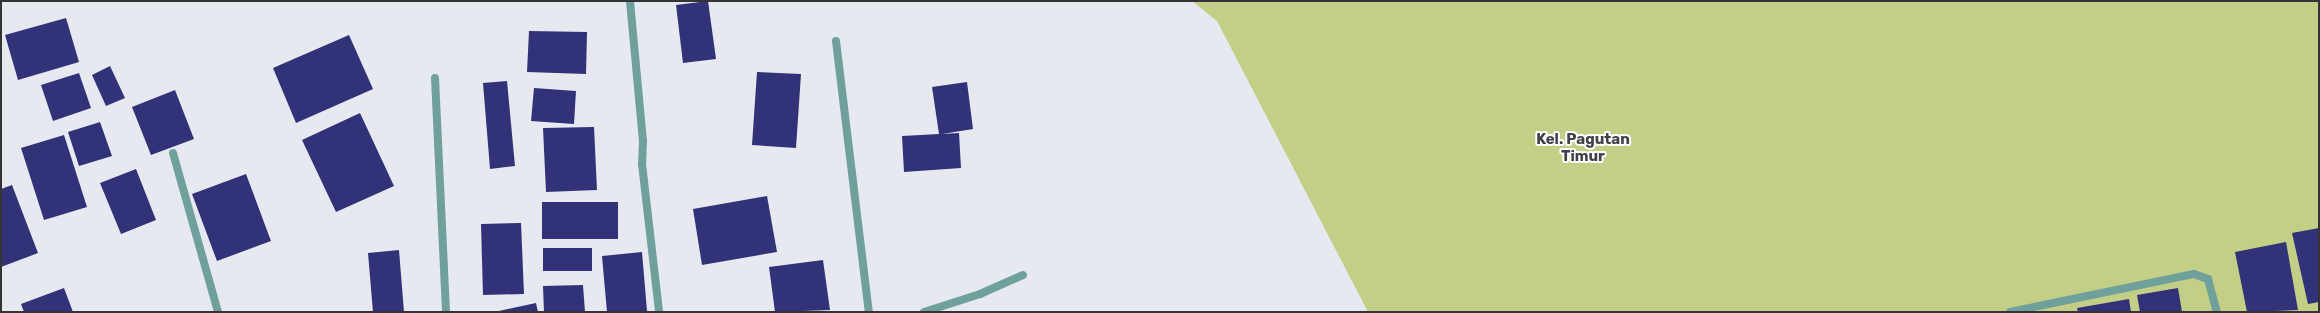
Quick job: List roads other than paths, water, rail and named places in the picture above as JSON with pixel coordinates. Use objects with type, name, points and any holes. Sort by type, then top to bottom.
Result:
[{"type":"street","points":[[630,1],[643,140],[642,164],[659,312]]},
{"type":"street","points":[[836,42],[869,312]]},
{"type":"street","points":[[435,78],[446,312]]},
{"type":"street","points":[[173,153],[218,312]]},
{"type":"street","points":[[2010,312],[2194,274],[2208,279],[2217,312]]},
{"type":"street","points":[[924,312],[980,294],[1023,275]]},
{"type":"district","name":"Kel. Pagutan Timur","points":[[1583,148]]}]
